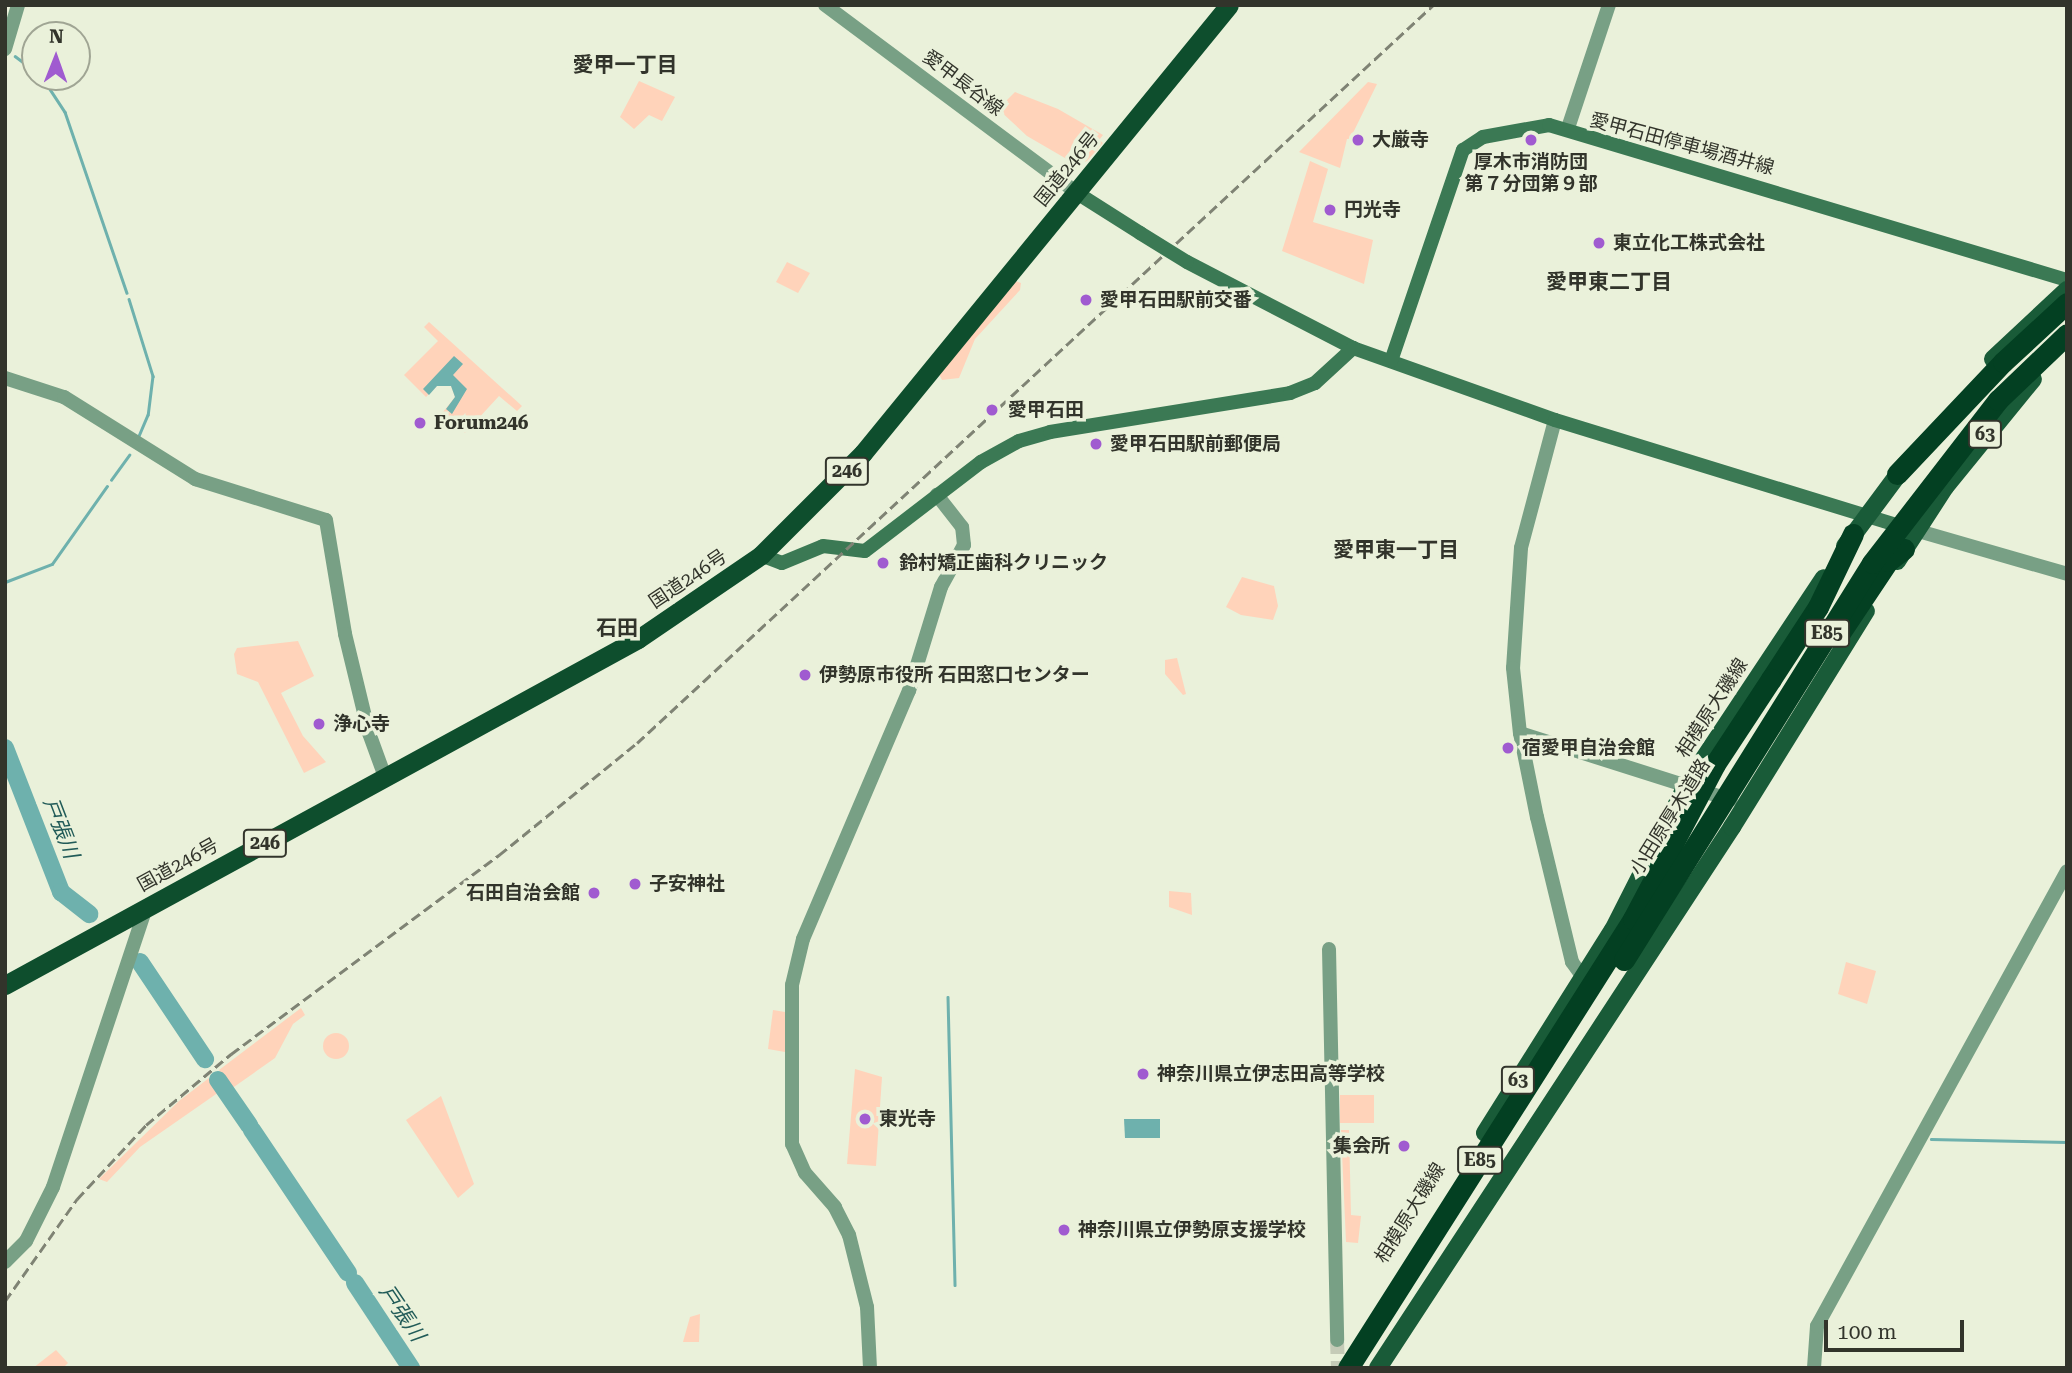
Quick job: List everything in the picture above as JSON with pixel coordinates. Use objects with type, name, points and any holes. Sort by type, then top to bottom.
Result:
[{"type":"highway","name":"国道246号","points":[[5,985],[638,639],[761,555],[863,453],[1229,5]]},
{"type":"highway","points":[[1898,474],[2003,362],[2067,303]]},
{"type":"highway","name":"小田原厚木道路","points":[[1364,1368],[1618,956],[1633,919],[1905,495],[1989,393],[2067,318]]},
{"type":"highway","name":"小田原厚木道路","points":[[1348,1368],[1618,956],[1682,867],[1871,563],[1990,409],[2067,334]]},
{"type":"highway","points":[[1633,919],[1715,764],[1818,607],[1853,534]]},
{"type":"highway","points":[[1682,867],[1733,804],[1821,662],[1888,561],[1904,549]]},
{"type":"main road","name":"愛甲石田停車場酒井線","points":[[1391,361],[1463,150],[1483,137],[1549,125],[1568,128],[1575,135],[1748,181],[2067,280]]},
{"type":"main road","points":[[1077,193],[1187,262],[1353,348],[1555,420],[1865,517],[1915,530]]},
{"type":"main road","name":"相模原大磯線","points":[[1336,1368],[1612,930],[1687,784],[1853,534],[1967,386],[2067,290]]},
{"type":"main road","points":[[761,555],[782,563],[818,547],[865,551],[991,455],[1026,439],[1290,393],[1315,383],[1353,348]]},
{"type":"main road","name":"63","points":[[1378,1368],[1745,805],[1915,530],[1991,425],[2067,348]]},
{"type":"street","points":[[5,49],[18,5]]},
{"type":"street","name":"愛甲長谷線","points":[[825,5],[1077,193]]},
{"type":"street","points":[[1568,128],[1609,5]]},
{"type":"street","points":[[5,378],[64,397],[200,481],[326,520],[345,634],[369,733],[385,777]]},
{"type":"street","points":[[1555,420],[1528,514],[1515,592],[1513,668],[1520,733],[1572,962],[1583,977]]},
{"type":"street","points":[[870,1368],[867,1307],[849,1235],[835,1207],[805,1173],[792,1144],[791,996],[806,932],[909,691],[941,587],[964,545],[962,527],[937,495]]},
{"type":"street","points":[[1915,530],[2067,574]]},
{"type":"street","points":[[1520,733],[1687,784],[1745,805]]},
{"type":"street","points":[[1814,1368],[1817,1326],[2067,871]]},
{"type":"street","points":[[5,1262],[26,1241],[53,1187],[141,933],[145,909]]},
{"type":"street","points":[[1329,949],[1337,1340]]},
{"type":"shaded area","points":[[639,81],[675,97],[662,121],[649,115],[634,129],[620,117]]},
{"type":"shaded area","points":[[1368,82],[1377,84],[1350,139],[1347,139],[1340,168],[1299,152]]},
{"type":"shaded area","points":[[1015,92],[1058,109],[1103,135],[1099,140],[1103,143],[1087,161],[1077,165],[1027,136],[998,109]]},
{"type":"shaded area","points":[[1310,161],[1328,169],[1313,222],[1373,240],[1364,284],[1282,251]]},
{"type":"shaded area","points":[[787,262],[810,273],[798,293],[776,282]]},
{"type":"shaded area","points":[[1015,281],[1021,283],[1020,290],[975,339],[959,378],[942,380],[939,374]]},
{"type":"shaded area","points":[[429,322],[522,406],[517,411],[499,396],[465,433],[443,412],[455,397],[451,386],[437,386],[426,397],[404,375],[438,341],[424,327]]},
{"type":"shaded area","points":[[1242,577],[1274,586],[1278,606],[1273,620],[1241,615],[1226,607]]},
{"type":"shaded area","points":[[298,641],[314,676],[281,693],[303,736],[326,762],[304,773],[258,682],[237,674],[234,654],[237,648]]},
{"type":"shaded area","points":[[1177,658],[1186,694],[1183,695],[1165,674],[1165,660]]},
{"type":"shaded area","points":[[1169,891],[1191,893],[1192,915],[1169,907]]},
{"type":"shaded area","points":[[1846,962],[1876,971],[1867,1004],[1838,994]]},
{"type":"shaded area","points":[[301,1008],[305,1015],[293,1024],[275,1058],[231,1089],[219,1070]]},
{"type":"shaded area","points":[[773,1010],[785,1012],[785,1052],[768,1049]]},
{"type":"shaded area","points":[[336,1033],[345,1037],[349,1046],[345,1055],[336,1059],[327,1055],[323,1046],[327,1037]]},
{"type":"shaded area","points":[[855,1069],[882,1077],[876,1166],[847,1164]]},
{"type":"shaded area","points":[[209,1078],[219,1092],[140,1147],[107,1182],[99,1179],[179,1101]]},
{"type":"shaded area","points":[[1340,1095],[1374,1095],[1374,1123],[1340,1123]]},
{"type":"shaded area","points":[[441,1096],[474,1184],[458,1198],[406,1120]]},
{"type":"shaded area","points":[[1341,1130],[1349,1130],[1351,1215],[1361,1216],[1358,1243],[1346,1242]]},
{"type":"shaded area","points":[[700,1314],[699,1342],[683,1342],[690,1317]]},
{"type":"shaded area","points":[[56,1350],[68,1363],[63,1368],[33,1368]]},
{"type":"water","points":[[454,356],[463,364],[453,375],[467,389],[452,414],[446,409],[455,397],[451,386],[437,386],[429,395],[423,389]]},
{"type":"water","points":[[1124,1119],[1160,1119],[1160,1138],[1125,1138]]},
{"type":"waterway","points":[[15,56],[21,60]]},
{"type":"waterway","points":[[51,91],[65,112],[127,293]]},
{"type":"waterway","points":[[129,299],[153,376],[148,415],[139,436]]},
{"type":"waterway","points":[[111,480],[129,455]]},
{"type":"waterway","points":[[5,582],[52,564],[107,486]]},
{"type":"waterway","name":"戸張川","points":[[5,748],[61,892],[89,914]]},
{"type":"waterway","name":"戸張川","points":[[140,962],[205,1059]]},
{"type":"waterway","points":[[948,997],[955,1285]]},
{"type":"waterway","name":"戸張川","points":[[218,1080],[249,1125]]},
{"type":"waterway","name":"戸張川","points":[[252,1130],[348,1273]]},
{"type":"waterway","points":[[1931,1139],[2067,1142]]},
{"type":"waterway","name":"戸張川","points":[[355,1283],[411,1368]]},
{"type":"tunnel","points":[[1337,1340],[1338,1368]]},
{"type":"railway","points":[[5,1301],[77,1199],[146,1125],[231,1054],[499,855],[637,743],[1433,5]]},
{"type":"place","name":"大厳寺","points":[[1358,140]]},
{"type":"place","name":"厚木市消防団 第７分団第９部","points":[[1531,140]]},
{"type":"place","name":"円光寺","points":[[1330,210]]},
{"type":"place","name":"東立化工株式会社","points":[[1599,243]]},
{"type":"place","name":"愛甲石田駅前交番","points":[[1086,300]]},
{"type":"place","name":"愛甲石田","points":[[992,410]]},
{"type":"place","name":"Forum246","points":[[420,423]]},
{"type":"place","name":"愛甲石田駅前郵便局","points":[[1096,444]]},
{"type":"place","name":"鈴村矯正歯科クリニック","points":[[883,563]]},
{"type":"place","name":"伊勢原市役所 石田窓口センター","points":[[805,675]]},
{"type":"place","name":"浄心寺","points":[[319,724]]},
{"type":"place","name":"宿愛甲自治会館","points":[[1508,748]]},
{"type":"place","name":"子安神社","points":[[635,884]]},
{"type":"place","name":"石田自治会館","points":[[594,893]]},
{"type":"place","name":"神奈川県立伊志田高等学校","points":[[1143,1074]]},
{"type":"place","name":"東光寺","points":[[865,1119]]},
{"type":"place","name":"集会所","points":[[1404,1146]]},
{"type":"place","name":"神奈川県立伊勢原支援学校","points":[[1064,1230]]},
{"type":"district","name":"愛甲一丁目","points":[[625,65]]},
{"type":"district","name":"愛甲東二丁目","points":[[1609,282]]},
{"type":"district","name":"愛甲東一丁目","points":[[1396,550]]},
{"type":"district","name":"石田","points":[[617,628]]}]
